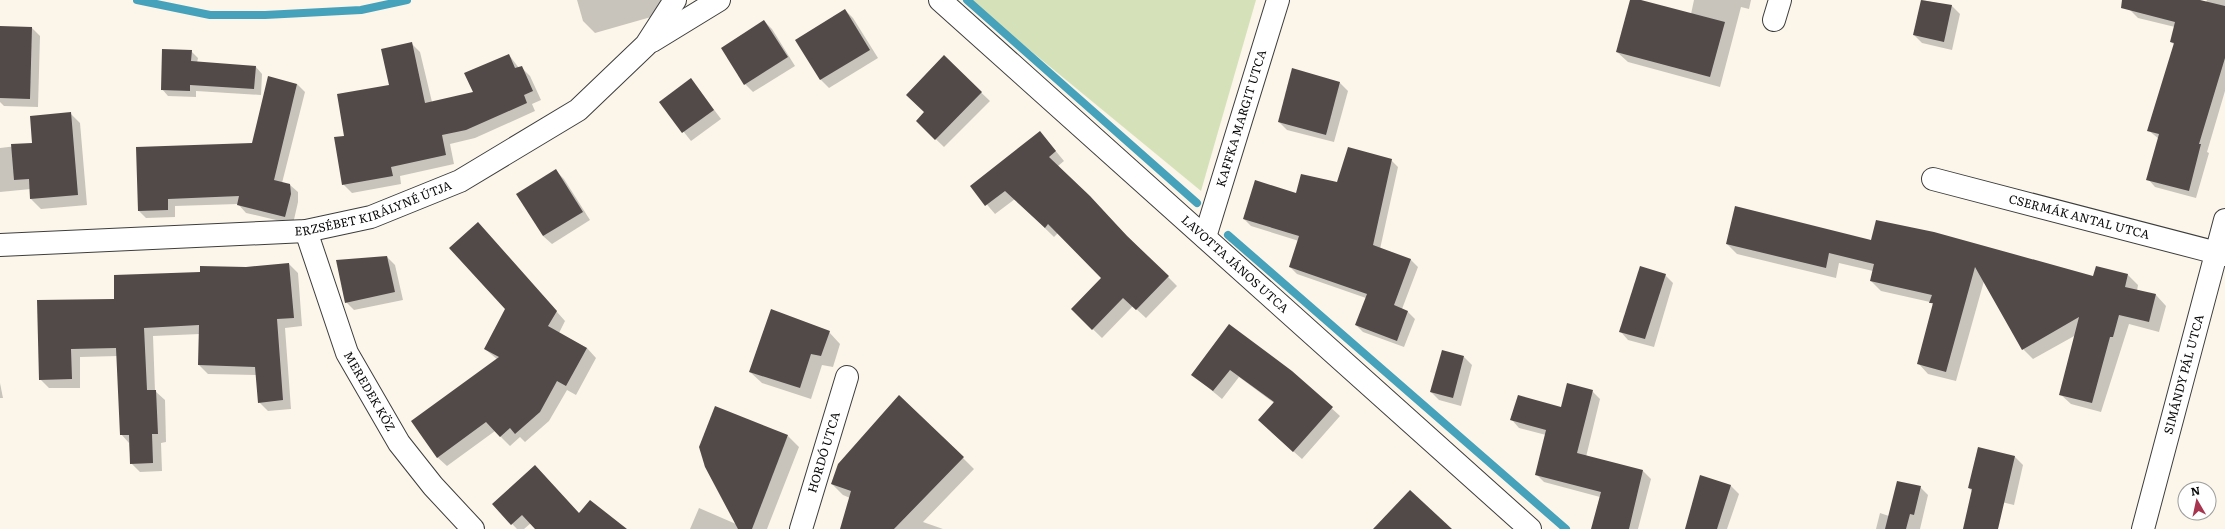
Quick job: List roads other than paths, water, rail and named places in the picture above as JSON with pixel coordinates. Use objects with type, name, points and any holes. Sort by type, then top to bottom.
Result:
[{"type":"street","name":"ERZSÉBET KIRÁLYNÉ ÚTJA","points":[[0,245],[306,231],[371,217],[460,181],[578,110],[646,45],[675,0]]},
{"type":"street","points":[[646,45],[719,0]]},
{"type":"street","name":"LAVOTTA JÁNOS UTCA","points":[[940,0],[1530,529]]},
{"type":"street","name":"KAFFKA MARGIT UTCA","points":[[1205,237],[1278,0]]},
{"type":"street","name":"CSERMÁK ANTAL UTCA","points":[[1933,179],[2221,253]]},
{"type":"street","name":"SIMÁNDY PÁL UTCA","points":[[2143,529],[2221,253],[2225,220]]},
{"type":"street","name":"MEREDEK KÖZ","points":[[306,231],[347,354],[399,443],[433,486],[474,529]]},
{"type":"street","name":"HORDÓ UTCA","points":[[801,529],[847,376]]},
{"type":"waterway","points":[[137,0],[210,15],[265,15],[361,10],[407,0]]},
{"type":"waterway","points":[[967,0],[1197,203]]},
{"type":"waterway","points":[[1228,235],[1566,529]]}]
